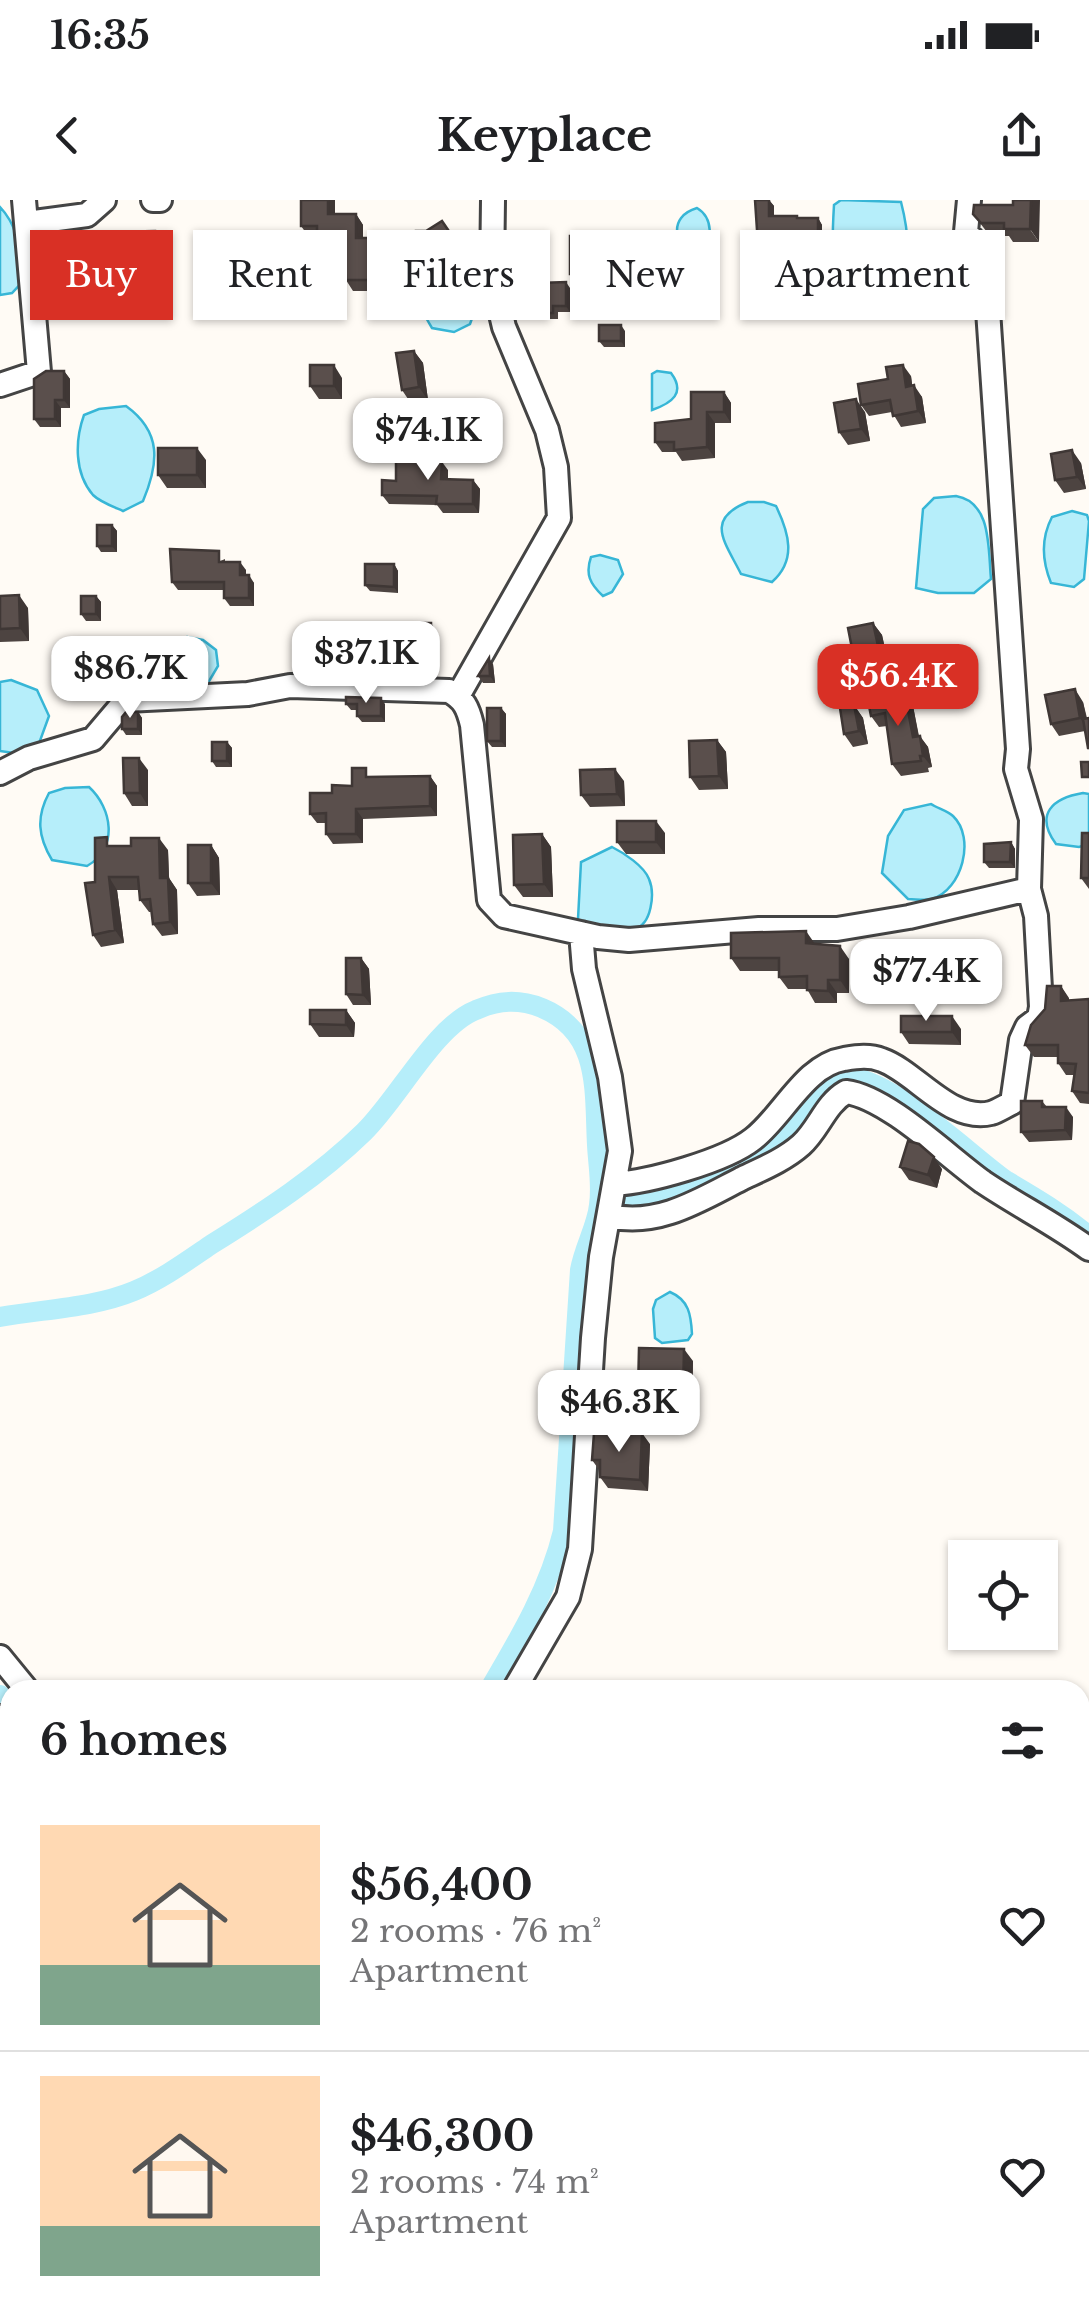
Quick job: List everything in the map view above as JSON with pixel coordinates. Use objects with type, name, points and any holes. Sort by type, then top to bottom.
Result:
[{"type":"street","points":[[0,385],[39,372],[26,211],[86,215],[104,200]]},
{"type":"street","points":[[458,696],[559,518],[556,467],[547,430],[504,327],[492,276],[493,200]]},
{"type":"street","points":[[614,1184],[666,1174],[747,1144],[810,1076],[839,1060],[869,1056],[886,1061],[967,1112],[990,1113],[1012,1103],[1021,1040],[1039,1018],[1041,1007],[1036,916],[1028,889],[1031,819],[1016,769],[1018,749],[984,252],[966,232],[969,200]]},
{"type":"street","points":[[0,773],[30,758],[93,739],[126,700],[248,694],[290,686],[449,691],[468,708],[489,900],[504,916],[629,940],[760,929],[837,928],[909,917],[1028,889]]},
{"type":"street","points":[[520,1680],[568,1597],[580,1549],[601,1257],[620,1150],[618,1122],[584,970],[581,933]]},
{"type":"street","points":[[610,1216],[657,1216],[699,1202],[804,1143],[828,1108],[846,1092],[878,1104],[984,1183],[1089,1249]]},
{"type":"street","points":[[0,1658],[19,1680]]},
{"type":"water","points":[[841,200],[901,202],[906,230],[833,230],[834,205]]},
{"type":"water","points":[[0,207],[15,231],[25,279],[12,293],[0,295]]},
{"type":"water","points":[[697,208],[703,212],[710,230],[677,230],[687,212]]},
{"type":"water","points":[[428,320],[471,320],[454,332],[432,328]]},
{"type":"water","points":[[671,373],[677,392],[666,404],[652,410],[652,374]]},
{"type":"water","points":[[126,406],[146,426],[154,461],[143,501],[123,511],[93,495],[79,467],[78,445],[84,415]]},
{"type":"water","points":[[956,496],[968,500],[982,517],[991,579],[974,593],[938,593],[916,588],[923,509],[934,498]]},
{"type":"water","points":[[748,502],[776,506],[784,526],[788,555],[772,582],[741,574],[722,532],[726,516]]},
{"type":"water","points":[[1072,511],[1087,515],[1089,521],[1084,579],[1074,587],[1051,583],[1044,550],[1052,517]]},
{"type":"water","points":[[591,557],[618,560],[623,574],[612,592],[603,596],[589,574]]},
{"type":"water","points":[[187,637],[203,640],[216,650],[218,666],[205,688],[177,693],[161,681],[157,660],[163,642]]},
{"type":"water","points":[[11,680],[37,690],[49,716],[37,749],[0,751],[0,682]]},
{"type":"water","points":[[89,787],[107,816],[108,839],[104,849],[87,866],[52,860],[40,827],[49,793]]},
{"type":"water","points":[[1089,794],[1089,844],[1056,844],[1047,824],[1050,809],[1063,799]]},
{"type":"water","points":[[931,804],[951,814],[960,826],[964,837],[962,862],[958,875],[942,894],[930,900],[908,899],[882,873],[888,836],[904,810]]},
{"type":"water","points":[[612,847],[638,865],[651,885],[648,915],[634,929],[584,926],[578,919],[581,862]]},
{"type":"water","points":[[670,1292],[688,1309],[692,1334],[688,1340],[662,1343],[655,1338],[653,1309],[656,1300]]},
{"type":"building","points":[[301,200],[328,200],[328,214],[356,214],[356,238],[367,238],[367,280],[347,280],[347,230],[301,226]]},
{"type":"building","points":[[755,200],[769,200],[769,216],[818,218],[818,230],[757,230]]},
{"type":"building","points":[[1013,200],[1031,200],[1030,229],[1004,229],[1004,223],[981,223],[973,214],[974,205],[1013,205]]},
{"type":"building","points":[[442,221],[448,230],[428,230]]},
{"type":"building","points":[[566,282],[566,306],[553,306],[553,313],[550,313],[550,283]]},
{"type":"building","points":[[599,325],[621,325],[621,341],[599,341]]},
{"type":"building","points":[[414,351],[419,387],[402,390],[396,353]]},
{"type":"building","points":[[310,365],[334,365],[334,386],[310,386]]},
{"type":"building","points":[[903,365],[906,387],[914,385],[918,411],[893,416],[890,400],[861,405],[858,384],[888,379],[886,367]]},
{"type":"building","points":[[46,371],[64,371],[64,400],[55,400],[55,419],[34,419],[34,379]]},
{"type":"building","points":[[691,392],[724,392],[724,412],[707,412],[707,447],[674,450],[674,442],[655,442],[655,423],[691,419]]},
{"type":"building","points":[[856,399],[861,429],[839,432],[834,403]]},
{"type":"building","points":[[158,448],[197,448],[197,475],[158,475]]},
{"type":"building","points":[[1072,450],[1077,477],[1055,480],[1051,454]]},
{"type":"building","points":[[396,458],[442,462],[441,479],[473,480],[473,504],[436,504],[437,496],[382,495],[382,480],[396,481]]},
{"type":"building","points":[[97,525],[112,525],[112,546],[97,546]]},
{"type":"building","points":[[170,549],[219,551],[219,562],[240,562],[240,575],[249,575],[249,598],[224,598],[224,582],[172,582]]},
{"type":"building","points":[[365,564],[394,564],[394,587],[365,585]]},
{"type":"building","points":[[19,595],[20,628],[0,629],[0,596]]},
{"type":"building","points":[[81,596],[96,596],[96,614],[81,614]]},
{"type":"building","points":[[394,623],[431,623],[431,639],[417,639],[417,669],[394,668]]},
{"type":"building","points":[[873,623],[882,664],[856,669],[848,628]]},
{"type":"building","points":[[489,658],[490,676],[478,676]]},
{"type":"building","points":[[1075,689],[1080,718],[1051,724],[1045,695]]},
{"type":"building","points":[[905,695],[913,737],[920,736],[923,756],[921,761],[892,764],[885,713],[871,716],[868,701]]},
{"type":"building","points":[[346,697],[381,698],[381,716],[357,716],[357,704],[346,704]]},
{"type":"building","points":[[854,705],[859,731],[844,734],[840,708]]},
{"type":"building","points":[[487,708],[501,708],[501,741],[487,741]]},
{"type":"building","points":[[126,712],[138,712],[138,729],[122,729]]},
{"type":"building","points":[[1089,718],[1089,748],[1088,748],[1083,719]]},
{"type":"building","points":[[717,740],[719,776],[690,777],[689,741]]},
{"type":"building","points":[[212,742],[227,742],[227,761],[212,761]]},
{"type":"building","points":[[123,758],[139,758],[140,793],[124,793]]},
{"type":"building","points":[[1081,762],[1089,762],[1089,777],[1082,777]]},
{"type":"building","points":[[352,768],[366,768],[366,777],[430,776],[430,806],[356,809],[356,834],[326,834],[326,813],[310,814],[310,793],[332,793],[332,785],[352,786]]},
{"type":"building","points":[[615,769],[617,794],[581,795],[580,770]]},
{"type":"building","points":[[617,821],[656,821],[656,842],[617,842]]},
{"type":"building","points":[[1082,833],[1089,833],[1089,878],[1081,878]]},
{"type":"building","points":[[542,834],[544,884],[514,885],[513,835]]},
{"type":"building","points":[[107,837],[107,846],[131,846],[131,838],[159,838],[160,878],[168,878],[170,922],[153,924],[150,899],[140,900],[138,877],[109,877],[115,930],[93,935],[85,883],[95,882],[95,838]]},
{"type":"building","points":[[1011,842],[1010,862],[984,862],[984,844]]},
{"type":"building","points":[[188,845],[211,845],[211,883],[188,883]]},
{"type":"building","points":[[806,931],[806,943],[840,946],[840,980],[828,980],[828,991],[807,990],[807,976],[779,977],[779,958],[731,958],[731,933]]},
{"type":"building","points":[[346,958],[361,958],[363,995],[346,994]]},
{"type":"building","points":[[1047,986],[1061,986],[1061,1001],[1089,999],[1089,1093],[1072,1091],[1076,1064],[1058,1063],[1058,1045],[1025,1045],[1031,1025],[1045,1009]]},
{"type":"building","points":[[310,1010],[346,1010],[346,1025],[310,1024]]},
{"type":"building","points":[[901,1016],[952,1016],[952,1032],[901,1032]]},
{"type":"building","points":[[1021,1101],[1042,1101],[1042,1107],[1066,1107],[1065,1130],[1021,1132]]},
{"type":"building","points":[[908,1141],[919,1144],[934,1157],[928,1175],[900,1167]]},
{"type":"building","points":[[639,1348],[684,1349],[683,1393],[638,1392]]},
{"type":"building","points":[[594,1433],[642,1433],[640,1480],[600,1477],[600,1460],[592,1460]]},
{"type":"waterway","points":[[0,1317],[102,1301],[134,1291],[174,1270],[291,1192],[347,1148],[377,1118],[446,1031],[476,1010],[517,1002],[542,1008],[561,1019],[575,1032],[590,1065],[600,1198],[580,1270],[563,1531],[541,1593],[495,1680]]},
{"type":"waterway","points":[[625,1202],[671,1193],[738,1166],[796,1126],[830,1084],[853,1077],[898,1097],[1007,1181],[1089,1236]]}]
